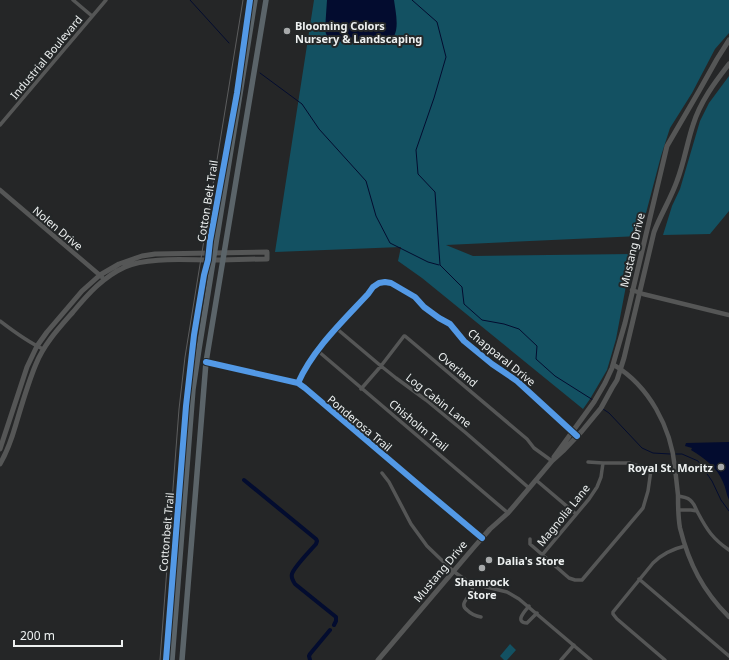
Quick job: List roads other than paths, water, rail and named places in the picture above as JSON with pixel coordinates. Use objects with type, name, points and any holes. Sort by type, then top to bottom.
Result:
[{"type":"main road","points":[[172,660],[193,389],[256,0]]},
{"type":"main road","points":[[182,660],[206,362],[266,0]]},
{"type":"main road","name":"Mustang Drive","points":[[552,461],[555,454],[594,402],[614,365],[667,146],[699,92],[716,58],[729,40]]},
{"type":"main road","name":"Mustang Drive","points":[[378,660],[482,538],[508,513],[552,461],[577,436],[601,408],[617,380],[621,369],[654,232],[677,181],[693,124],[704,100],[729,64]]},
{"type":"main road","points":[[236,119],[240,126],[245,127]]},
{"type":"main road","points":[[0,449],[27,367],[37,346],[82,291],[100,275],[119,264],[144,259],[267,259],[267,252],[155,254],[144,259],[125,267],[105,279],[85,298],[43,349],[33,369],[12,437],[0,464]]},
{"type":"main road","points":[[13,412],[20,413]]},
{"type":"main road","points":[[189,443],[199,444]]},
{"type":"street","points":[[73,0],[92,16]]},
{"type":"street","name":"Industrial Boulevard","points":[[0,125],[106,0]]},
{"type":"street","name":"Nolen Drive","points":[[0,190],[105,279]]},
{"type":"street","name":"Chapparal Drive","points":[[298,383],[330,335],[373,287],[379,283],[391,283],[415,297],[424,307],[450,324],[464,341],[492,364],[517,381],[577,436]]},
{"type":"street","points":[[632,290],[729,315]]},
{"type":"street","points":[[0,321],[43,349]]},
{"type":"street","name":"Log Cabin Lane","points":[[336,328],[381,366],[466,433],[529,488]]},
{"type":"street","name":"Overland","points":[[361,388],[405,336],[527,439],[539,452],[552,461]]},
{"type":"street","name":"Chisholm Trail","points":[[318,351],[508,513]]},
{"type":"street","name":"Ponderosa Trail","points":[[206,362],[298,383],[482,538]]},
{"type":"street","points":[[614,365],[634,380],[645,392],[660,416],[671,444],[678,496],[680,526],[687,554],[703,585],[718,606],[729,617]]},
{"type":"street","points":[[588,462],[629,463],[651,470],[675,470]]},
{"type":"street","name":"Magnolia Lane","points":[[542,555],[589,499],[597,487],[601,477],[603,463]]},
{"type":"street","points":[[530,539],[530,544],[569,578],[579,581],[582,580],[643,508],[648,491],[651,470]]},
{"type":"street","points":[[382,473],[389,482],[411,524],[427,546],[453,571],[474,585],[507,592],[519,599],[591,660]]},
{"type":"street","points":[[536,480],[576,514]]},
{"type":"street","points":[[678,496],[689,499],[693,502],[710,534],[729,550]]},
{"type":"street","points":[[678,510],[697,511]]},
{"type":"street","points":[[665,660],[617,619],[613,613],[613,610],[659,557],[674,549],[685,546]]},
{"type":"street","points":[[639,579],[729,656]]},
{"type":"street","points":[[474,585],[463,603],[463,606],[474,616],[481,617]]},
{"type":"street","points":[[529,606],[520,618],[521,621],[523,623],[527,623],[536,613]]},
{"type":"street","points":[[561,660],[574,645]]},
{"type":"waterway","points":[[190,0],[229,43]]},
{"type":"waterway","points":[[412,0],[437,22],[446,57],[416,150],[418,174],[435,192],[440,265],[462,287],[464,304],[482,320],[504,324],[519,329],[537,346],[536,359],[555,376],[593,400]]},
{"type":"waterway","points":[[260,73],[302,104],[319,129],[366,181],[376,216],[390,243],[428,262],[439,265]]},
{"type":"waterway","points":[[603,409],[609,413],[642,448],[653,453],[670,454]]},
{"type":"waterway","points":[[676,454],[682,454],[698,461],[712,481],[721,500],[729,511]]},
{"type":"waterway","points":[[244,480],[316,539],[316,544],[293,571],[292,578],[295,584],[336,617],[334,625]]},
{"type":"waterway","points":[[310,660],[310,654],[330,630]]},
{"type":"railway","points":[[160,660],[179,409],[185,357],[243,0]]},
{"type":"place","name":"Blooming Colors Nursery & Landscaping","points":[[287,31]]},
{"type":"place","name":"Royal St. Moritz","points":[[721,467]]},
{"type":"place","name":"Dalia's Store","points":[[489,560]]},
{"type":"place","name":"Shamrock Store","points":[[482,568]]}]
